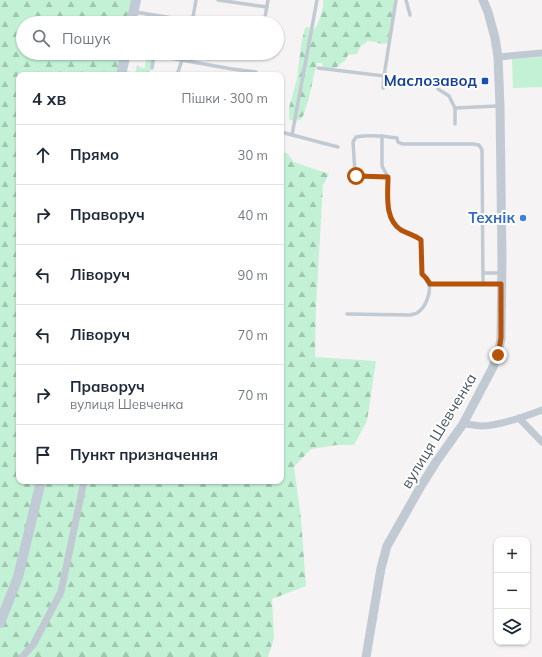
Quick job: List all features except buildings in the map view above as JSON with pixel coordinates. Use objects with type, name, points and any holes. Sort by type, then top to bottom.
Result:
[{"type":"main road","points":[[133,16],[136,0]]},
{"type":"main road","points":[[122,72],[124,60]]},
{"type":"main road","points":[[0,623],[18,577],[41,484]]},
{"type":"street","name":"вулиця Шевченка","points":[[366,657],[381,568],[388,546],[421,486],[474,405],[498,355],[501,338],[502,273],[498,57],[495,38],[483,0]]},
{"type":"street","points":[[498,57],[542,53]]},
{"type":"street","points":[[463,424],[483,426],[502,423],[542,410]]},
{"type":"street","points":[[520,418],[542,442]]},
{"type":"street","points":[[22,657],[33,645],[61,592],[83,484]]},
{"type":"lane","points":[[193,16],[196,0]]},
{"type":"lane","points":[[218,0],[267,7]]},
{"type":"lane","points":[[265,16],[268,0]]},
{"type":"lane","points":[[292,136],[317,0]]},
{"type":"lane","points":[[383,88],[396,0]]},
{"type":"lane","points":[[406,0],[410,15]]},
{"type":"lane","points":[[134,12],[160,16]]},
{"type":"lane","points":[[152,68],[153,60]]},
{"type":"lane","points":[[178,72],[182,60],[256,72]]},
{"type":"lane","points":[[318,68],[384,76]]},
{"type":"lane","points":[[438,89],[449,96],[456,108],[455,124]]},
{"type":"lane","points":[[456,108],[500,106]]},
{"type":"lane","points":[[284,133],[338,147]]},
{"type":"lane","points":[[388,177],[356,176],[353,142],[356,137],[362,135],[390,137],[396,138],[398,142],[402,144],[479,145],[482,150],[483,284]]},
{"type":"lane","points":[[347,314],[411,315],[417,313],[426,303],[429,293],[430,284],[422,274],[421,240],[400,230],[391,218],[388,210],[388,177],[382,166],[382,136]]},
{"type":"lane","points":[[483,273],[502,273]]},
{"type":"lane","points":[[430,284],[501,284]]},
{"type":"green space","points":[[0,0],[131,0],[128,16],[16,16],[16,60],[120,60],[118,72],[16,72],[16,484],[284,484],[284,153],[287,153],[294,162],[329,174],[323,185],[316,306],[315,357],[376,361],[367,421],[354,445],[337,445],[311,449],[294,467],[301,519],[306,586],[272,599],[274,638],[268,657],[0,657]]},
{"type":"green space","points":[[323,0],[396,0],[388,43],[382,44],[368,41],[360,47],[357,54],[348,55],[345,61],[335,68],[323,67],[322,63],[317,63],[309,99],[303,116],[300,120],[292,120],[289,119],[289,108],[297,79],[301,45],[305,28],[315,29],[320,19]]},
{"type":"green space","points":[[542,57],[542,87],[513,88],[512,59]]},
{"type":"green space","points":[[146,60],[152,60],[149,72],[135,72],[137,66],[145,68]]},
{"type":"place","name":"Маслозавод","points":[[485,81]]},
{"type":"place","name":"Технік","points":[[523,218]]},
{"type":"route","points":[[356,176],[388,177],[388,210],[391,218],[400,230],[421,240],[422,274],[430,284],[501,284],[501,338],[498,355]]}]
